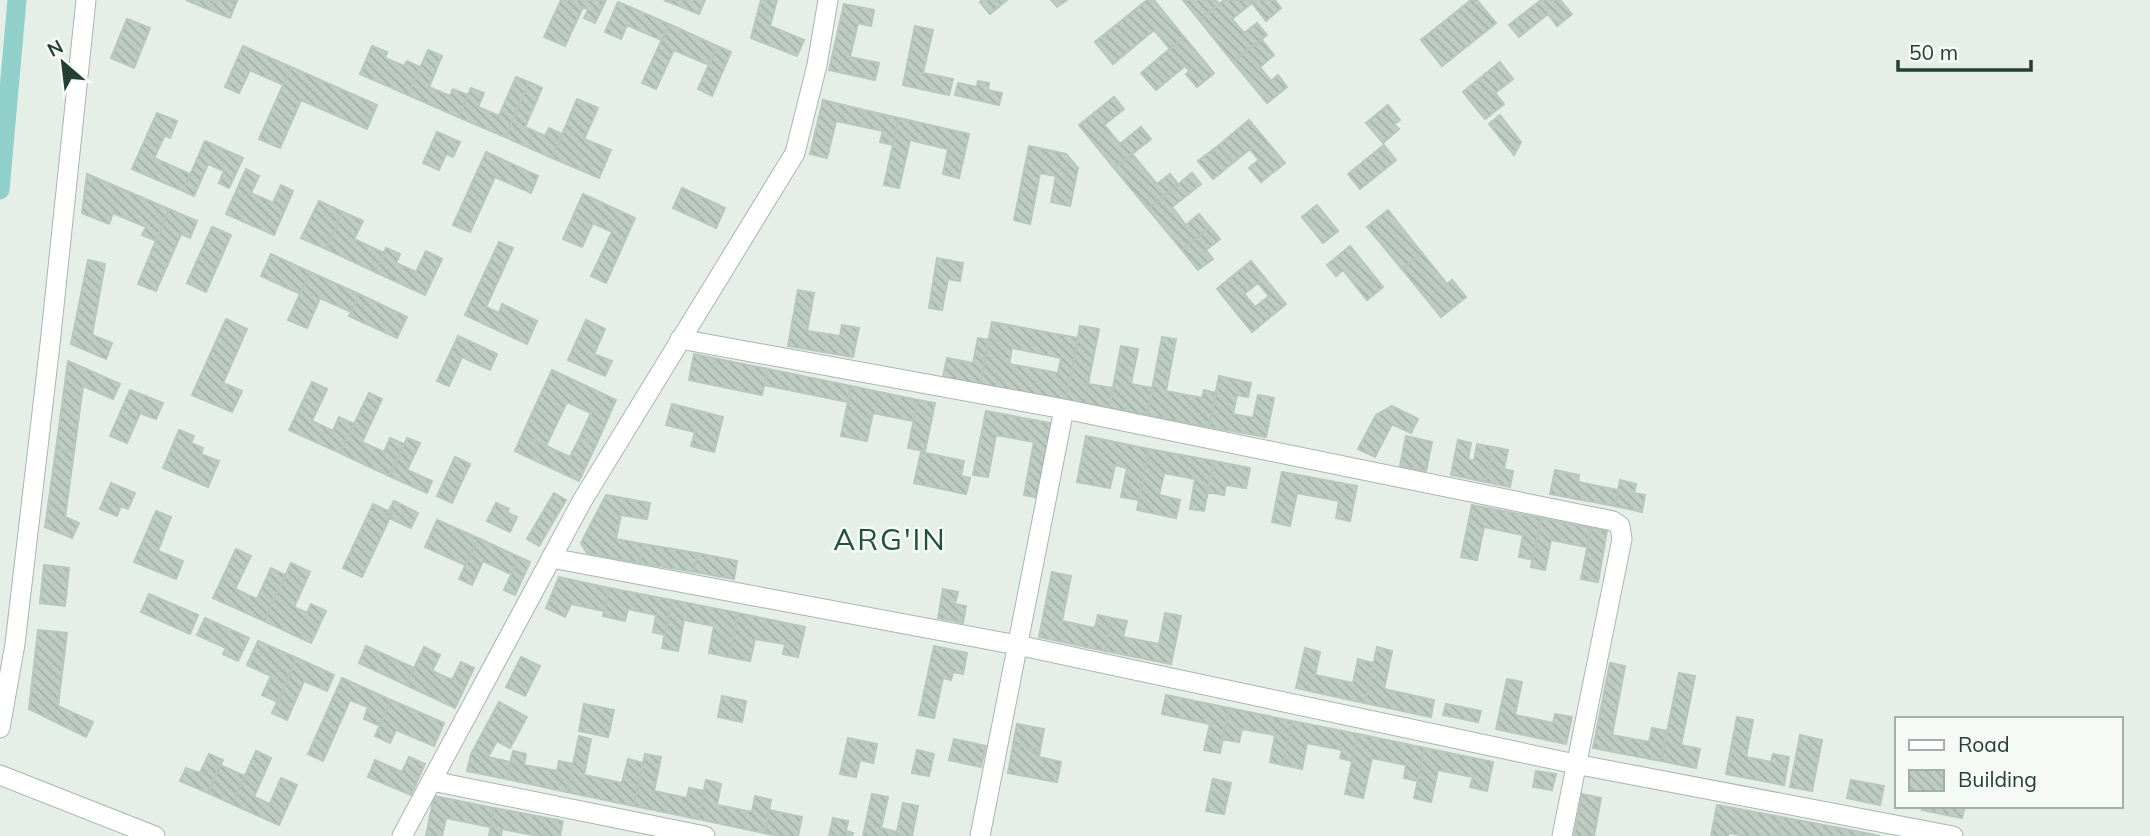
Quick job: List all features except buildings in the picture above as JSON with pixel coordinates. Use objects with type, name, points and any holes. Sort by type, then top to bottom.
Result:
[{"type":"street","points":[[0,728],[15,644],[86,0]]},
{"type":"street","points":[[402,836],[582,501],[795,153],[817,65],[828,0]]},
{"type":"street","points":[[680,339],[1063,410],[1614,521],[1620,526],[1622,539],[1562,836]]},
{"type":"street","points":[[979,836],[1063,410]]},
{"type":"street","points":[[551,558],[1017,645],[1575,764],[1953,836]]},
{"type":"street","points":[[0,775],[155,836]]},
{"type":"street","points":[[432,781],[705,836]]},
{"type":"waterway","points":[[0,190],[17,0]]},
{"type":"district","name":"ARG'IN","points":[[890,540]]}]
